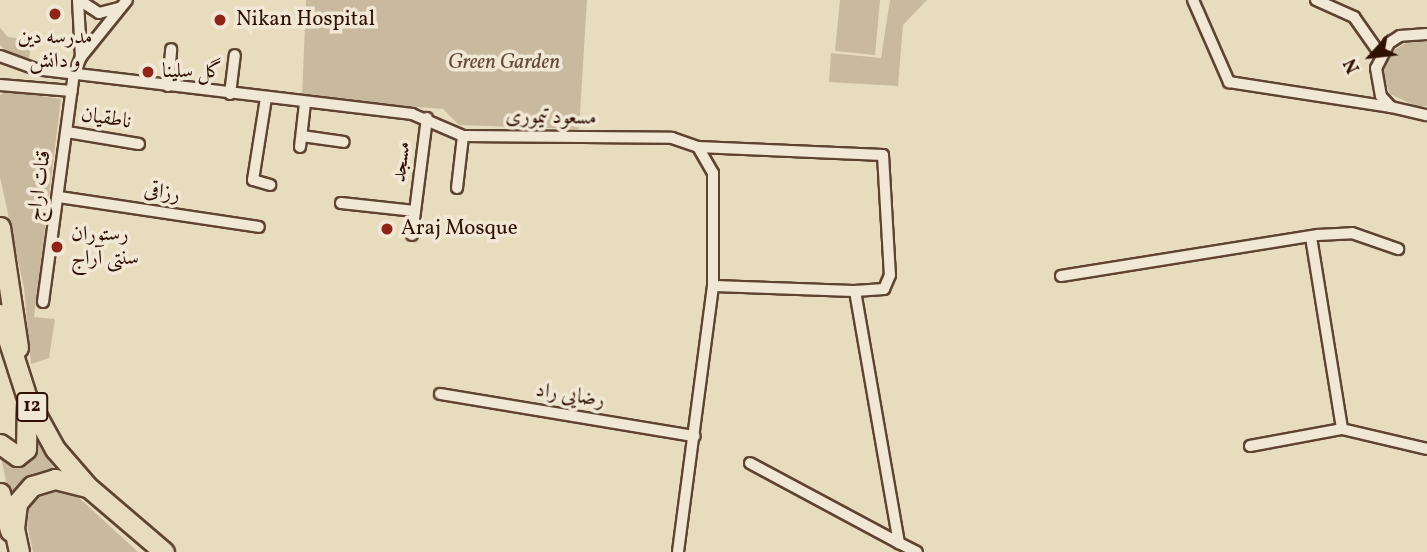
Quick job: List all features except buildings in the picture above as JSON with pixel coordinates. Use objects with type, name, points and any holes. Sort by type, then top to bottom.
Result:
[{"type":"highway","points":[[0,227],[12,284],[19,377]]},
{"type":"highway","name":"12","points":[[0,314],[27,398],[55,449],[88,486]]},
{"type":"highway","points":[[0,444],[16,456],[26,449],[27,398]]},
{"type":"highway","points":[[18,550],[14,515],[23,493],[55,479],[88,486],[160,550]]},
{"type":"highway","points":[[0,493],[18,550]]},
{"type":"street","points":[[79,0],[99,13],[125,2]]},
{"type":"street","points":[[79,0],[80,57]]},
{"type":"street","points":[[1193,0],[1229,82],[1427,115]]},
{"type":"street","points":[[1316,0],[1354,16],[1380,54]]},
{"type":"street","points":[[80,57],[125,2]]},
{"type":"street","points":[[1391,107],[1376,83],[1380,54],[1400,36],[1427,34]]},
{"type":"street","points":[[168,86],[171,49]]},
{"type":"street","points":[[230,94],[235,55]]},
{"type":"street","name":"مسعود تیموری","points":[[0,56],[19,67],[427,118],[463,136],[672,138],[698,147],[883,155],[890,275],[884,289],[855,291]]},
{"type":"street","name":"قنات اراج","points":[[43,302],[74,74],[80,57]]},
{"type":"street","points":[[0,85],[72,91]]},
{"type":"street","points":[[266,98],[253,180],[270,184]]},
{"type":"street","points":[[305,103],[301,141],[344,142]]},
{"type":"street","name":"مسجد","points":[[412,235],[427,118]]},
{"type":"street","name":"ناطقیان","points":[[67,132],[139,144]]},
{"type":"street","points":[[457,188],[463,136]]},
{"type":"street","points":[[678,552],[713,286],[713,173],[698,147]]},
{"type":"street","name":"رزاقی","points":[[59,197],[259,227]]},
{"type":"street","name":"مسجد","points":[[341,203],[415,211]]},
{"type":"street","points":[[1061,276],[1352,233],[1398,249]]},
{"type":"street","points":[[1311,237],[1342,429]]},
{"type":"street","points":[[713,286],[855,291],[899,543]]},
{"type":"street","name":"رضایی راد","points":[[440,394],[695,436]]},
{"type":"street","points":[[1250,446],[1342,429],[1427,449]]},
{"type":"street","points":[[750,463],[917,552]]},
{"type":"green space","name":"Green Garden","points":[[306,0],[587,0],[579,129],[459,125],[443,109],[302,98]]},
{"type":"green space","points":[[840,0],[880,0],[875,55],[835,51]]},
{"type":"green space","points":[[890,0],[927,0],[903,25],[898,86],[829,82],[831,53],[881,58]]},
{"type":"green space","points":[[0,28],[8,37],[33,40],[28,61],[16,60],[0,45]]},
{"type":"green space","points":[[1411,40],[1427,42],[1427,106],[1418,107],[1390,94],[1383,73],[1391,52]]},
{"type":"green space","points":[[8,91],[61,99],[34,317],[55,319],[49,358],[31,364],[24,288],[0,177],[0,95]]},
{"type":"green space","points":[[34,438],[55,470],[31,476],[9,496],[1,457],[17,464]]},
{"type":"green space","points":[[51,487],[76,495],[138,552],[33,552],[24,510],[34,495]]},
{"type":"place","name":"مدرسه دین و دانش","points":[[55,14]]},
{"type":"place","name":"Nikan Hospital","points":[[220,20]]},
{"type":"place","name":"گل سلینا","points":[[148,72]]},
{"type":"place","name":"Araj Mosque","points":[[387,229]]},
{"type":"place","name":"رستوران سنتی آراج","points":[[57,247]]}]
